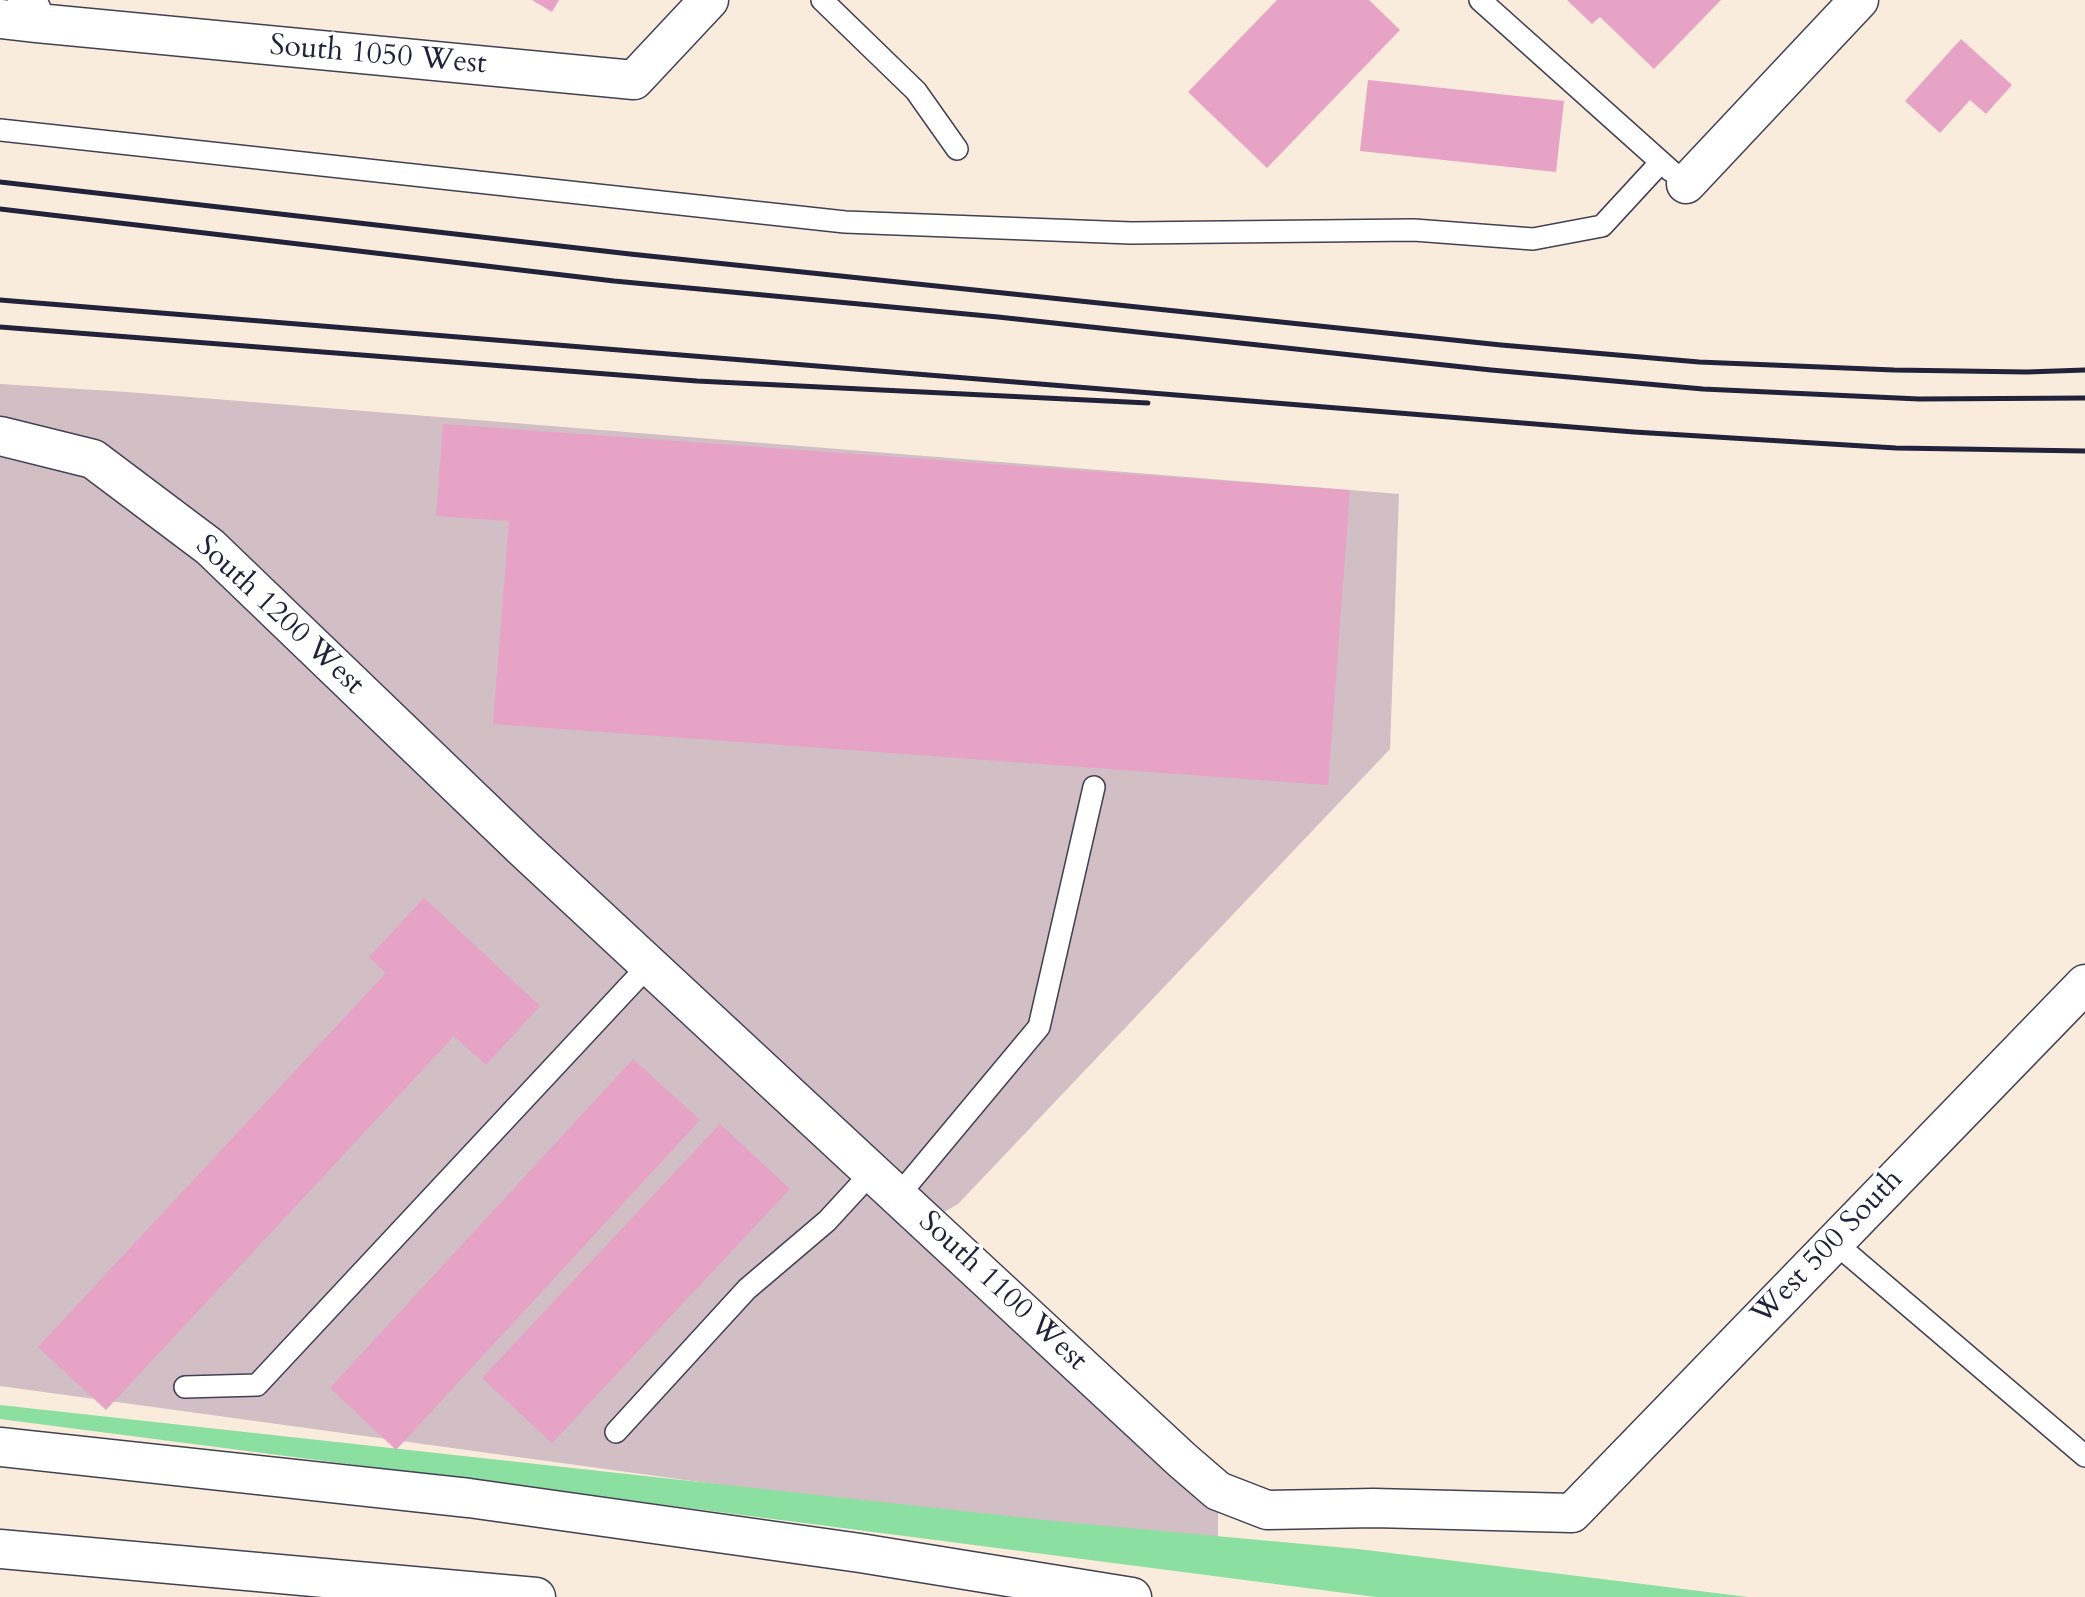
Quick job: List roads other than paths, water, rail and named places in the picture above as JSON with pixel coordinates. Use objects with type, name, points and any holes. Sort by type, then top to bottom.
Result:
[{"type":"main road","name":"South 1050 West","points":[[21,14],[634,80],[709,0]]},
{"type":"main road","points":[[1673,173],[1859,0]]},
{"type":"main road","name":"South 1200 West","points":[[0,436],[93,459],[210,547],[525,850]]},
{"type":"main road","name":"South 1100 West","points":[[525,850],[1218,1490],[1267,1510],[1374,1508],[1572,1513]]},
{"type":"main road","name":"West 500 South","points":[[1572,1513],[2085,984]]},
{"type":"main road","points":[[0,1447],[483,1500],[860,1553],[1132,1597]]},
{"type":"main road","points":[[0,1549],[536,1597]]},
{"type":"lane","points":[[822,0],[916,91],[957,149]]},
{"type":"lane","points":[[0,130],[845,222],[1131,233],[1414,230],[1533,239],[1602,226],[1673,173],[1480,0]]},
{"type":"lane","points":[[616,1432],[747,1289],[827,1220],[885,1184],[1039,1027],[1094,787]]},
{"type":"lane","points":[[185,1387],[257,1385],[649,965]]},
{"type":"lane","points":[[1834,1242],[2085,1455]]},
{"type":"railway","points":[[0,182],[630,254],[1501,345],[1699,362],[1894,370],[2085,370]]},
{"type":"railway","points":[[0,209],[614,281],[998,317],[1491,370],[1703,389],[1919,399],[2085,398]]},
{"type":"railway","points":[[0,300],[1634,432],[1896,448],[2085,451]]},
{"type":"railway","points":[[0,327],[697,381],[1148,403]]}]
